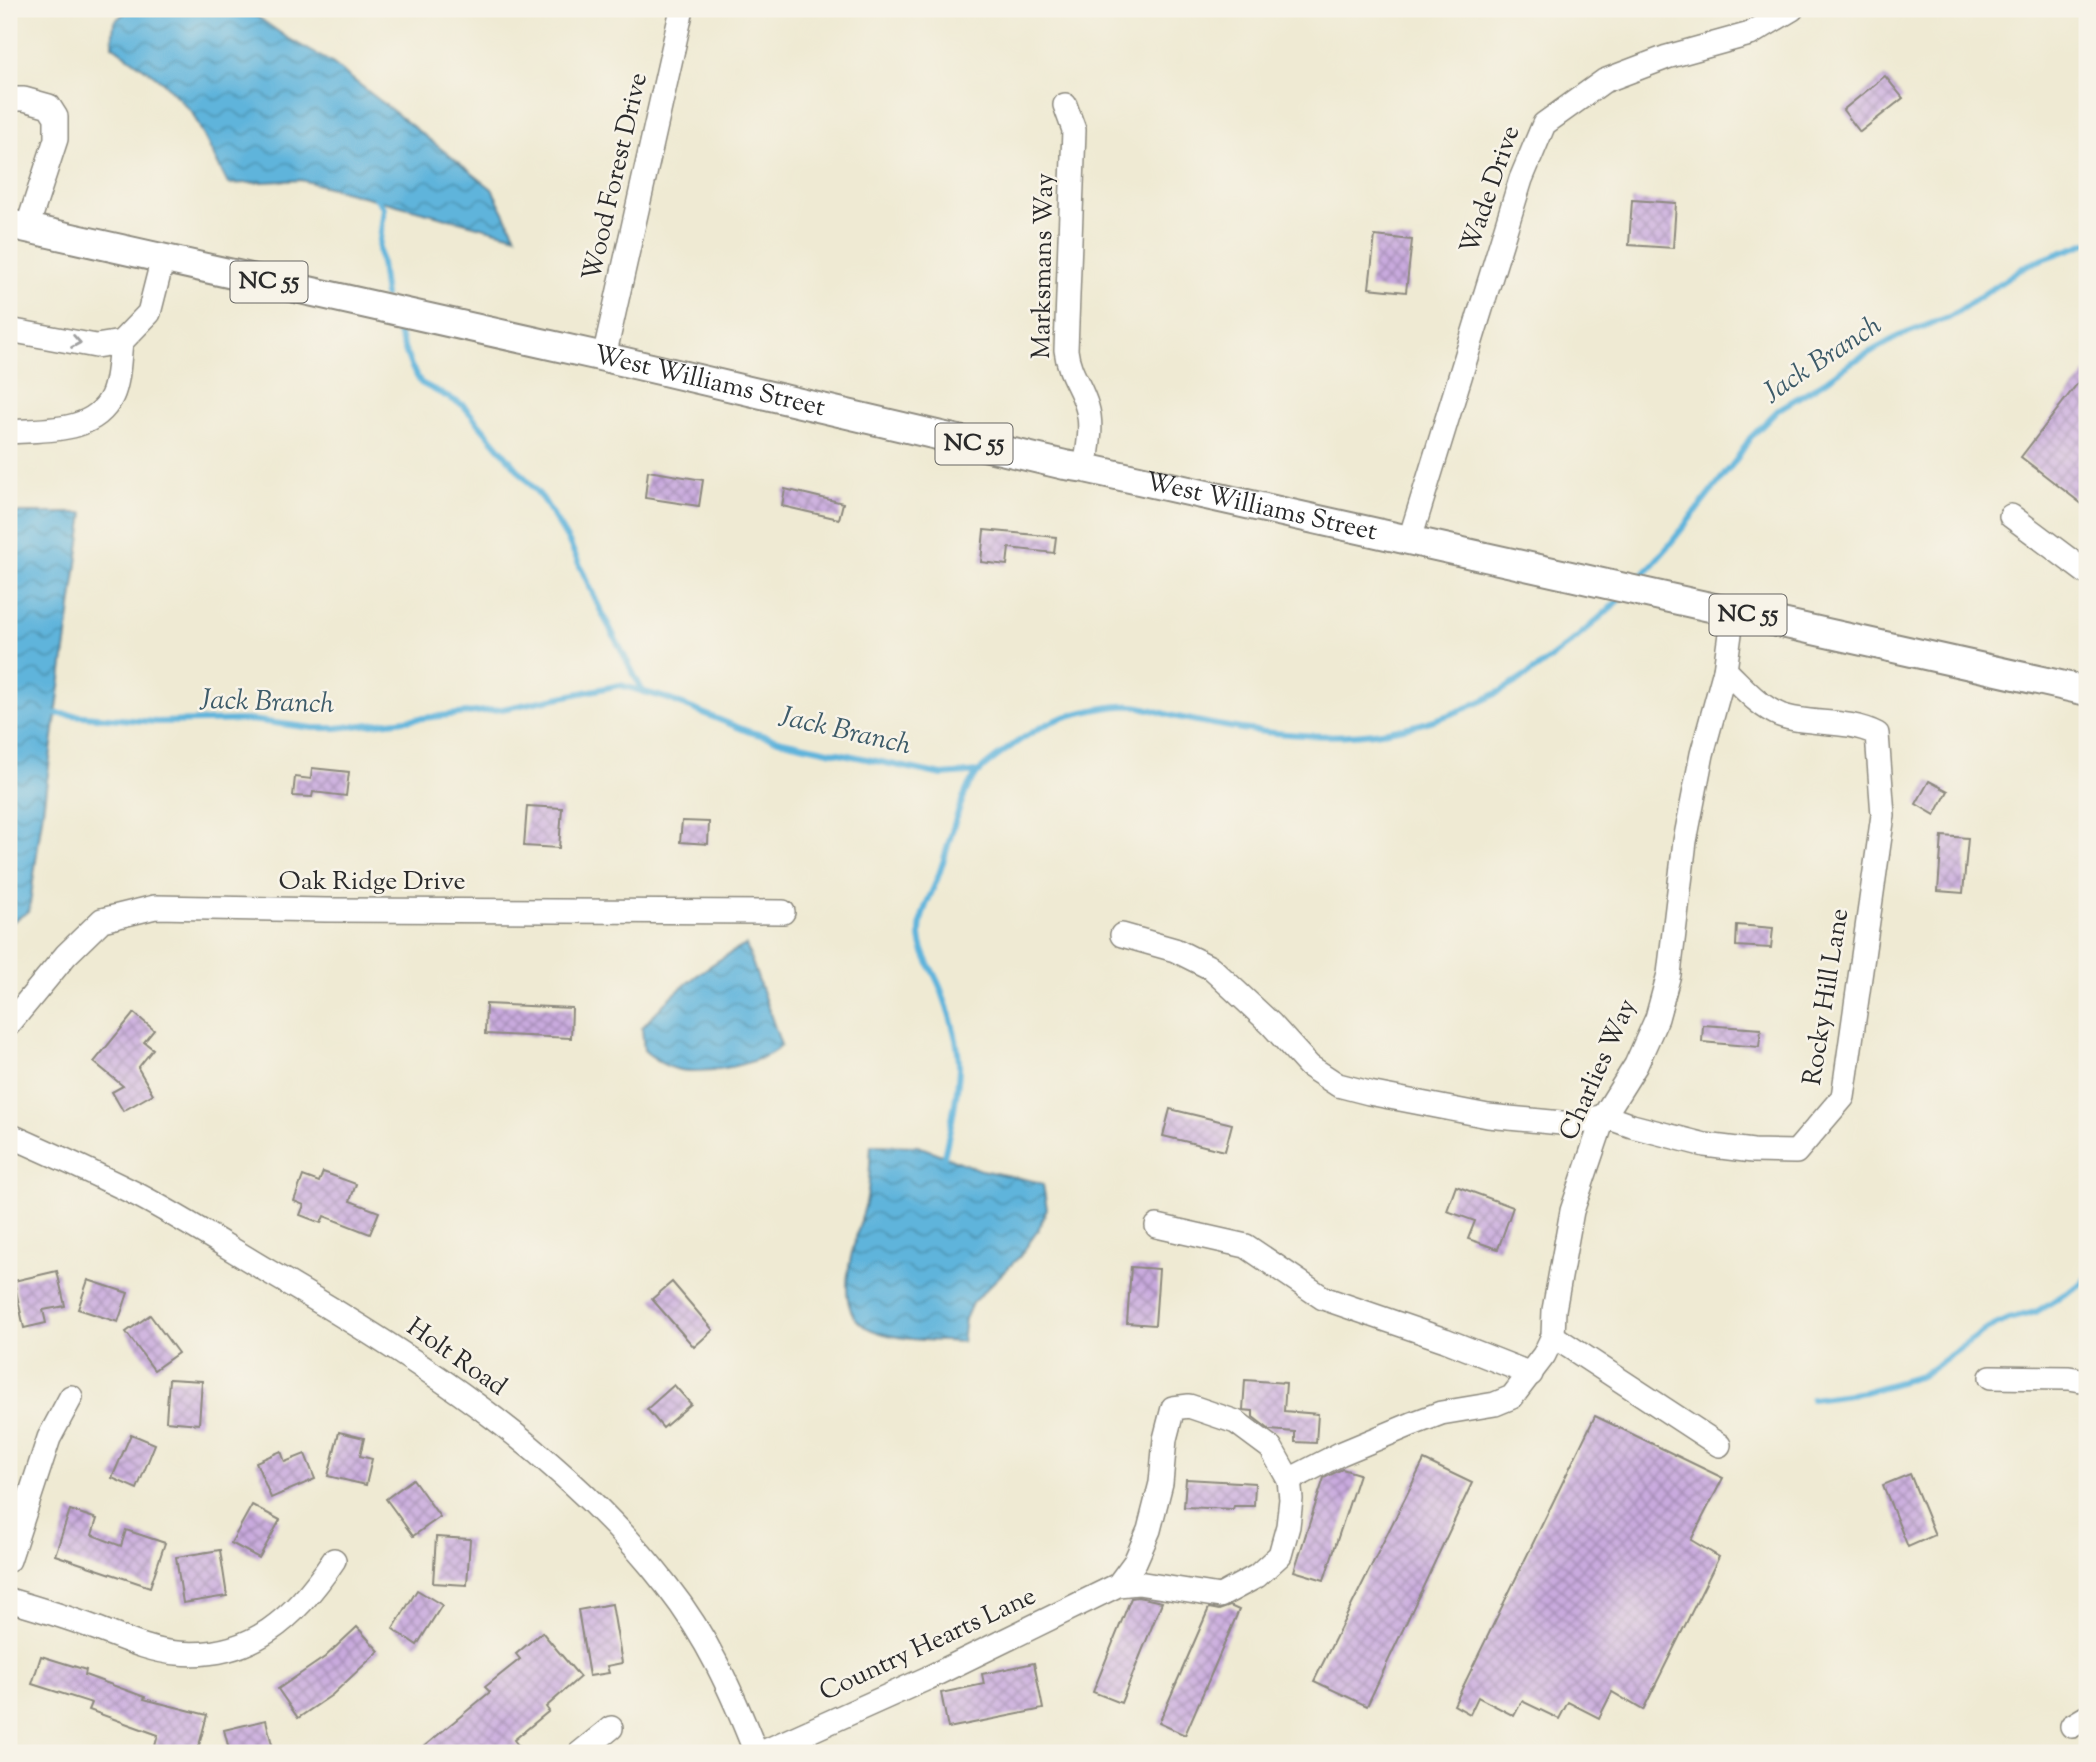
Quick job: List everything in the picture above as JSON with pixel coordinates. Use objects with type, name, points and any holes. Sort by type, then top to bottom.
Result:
[{"type":"main road","name":"West Williams Street","points":[[18,226],[604,357],[1065,465],[1410,539]]},
{"type":"main road","name":"NC 55","points":[[1410,539],[2087,691]]},
{"type":"street","name":"Wood Forest Drive","points":[[604,357],[682,9]]},
{"type":"street","name":"Wade Drive","points":[[1410,539],[1521,179],[1544,124],[1604,81],[1667,57],[1750,34],[1792,9]]},
{"type":"street","points":[[9,99],[24,99],[49,106],[58,124],[54,146],[18,226]]},
{"type":"street","name":"Marksmans Way","points":[[1065,105],[1074,130],[1066,350],[1068,366],[1088,408],[1089,443],[1085,468]]},
{"type":"street","points":[[9,432],[72,427],[99,416],[113,394],[121,342],[149,313],[163,258]]},
{"type":"street","points":[[9,331],[96,346],[121,342]]},
{"type":"street","points":[[2011,516],[2087,573]]},
{"type":"street","name":"Charlies Way","points":[[1289,1480],[1340,1454],[1432,1417],[1495,1404],[1512,1397],[1544,1355],[1553,1336],[1554,1310],[1572,1211],[1604,1116],[1636,1065],[1657,1018],[1669,974],[1685,841],[1697,779],[1725,670],[1734,612]]},
{"type":"street","name":"Rocky Hill Lane","points":[[1604,1116],[1705,1145],[1754,1151],[1796,1152],[1843,1097],[1883,815],[1877,734],[1863,727],[1782,716],[1763,706],[1725,670]]},
{"type":"street","name":"Oak Ridge Drive","points":[[9,1024],[66,955],[102,920],[155,907],[783,912]]},
{"type":"street","points":[[1122,934],[1175,950],[1211,968],[1271,1024],[1309,1066],[1338,1085],[1488,1116],[1572,1124],[1604,1116]]},
{"type":"street","name":"Holt Road","points":[[9,1135],[140,1196],[304,1293],[492,1416],[558,1471],[635,1548],[667,1586],[697,1628],[730,1688],[759,1753]]},
{"type":"street","points":[[1157,1226],[1246,1246],[1323,1298],[1445,1340],[1531,1374]]},
{"type":"street","points":[[1553,1336],[1718,1445]]},
{"type":"street","points":[[1992,1377],[2069,1378],[2087,1381]]},
{"type":"street","points":[[9,1560],[49,1438],[71,1397]]},
{"type":"street","points":[[1189,1406],[1236,1422],[1271,1448],[1289,1480],[1291,1499],[1288,1526],[1280,1555],[1257,1576],[1220,1596],[1138,1583],[1118,1585],[1135,1562],[1149,1530],[1161,1483],[1165,1439],[1173,1408],[1189,1406]]},
{"type":"street","points":[[9,1600],[55,1613],[156,1649],[176,1653],[216,1652],[238,1647],[282,1622],[312,1593],[334,1560]]},
{"type":"street","name":"Country Hearts Lane","points":[[759,1753],[928,1678],[1118,1585]]},
{"type":"street","points":[[580,1753],[611,1728]]},
{"type":"water","points":[[129,9],[249,11],[286,37],[332,63],[492,189],[516,236],[301,180],[228,184],[192,112],[162,81],[112,45],[114,22]]},
{"type":"water","points":[[9,513],[84,513],[29,911],[9,924]]},
{"type":"water","points":[[746,945],[781,1045],[762,1058],[747,1063],[700,1071],[672,1068],[647,1053],[644,1050],[642,1028],[653,1016],[676,992],[703,971]]},
{"type":"water","points":[[871,1145],[918,1146],[981,1170],[1043,1185],[1047,1209],[1038,1230],[1020,1256],[972,1303],[965,1319],[962,1342],[883,1334],[857,1321],[850,1307],[848,1270],[867,1198]]},
{"type":"building","points":[[1885,76],[1903,98],[1860,132],[1843,110]]},
{"type":"building","points":[[1632,200],[1676,203],[1673,248],[1629,245]]},
{"type":"building","points":[[1375,236],[1412,240],[1406,292],[1369,288]]},
{"type":"building","points":[[2087,371],[2087,508],[2021,457]]},
{"type":"building","points":[[648,471],[703,480],[699,506],[645,498]]},
{"type":"building","points":[[785,489],[843,503],[839,519],[782,506]]},
{"type":"building","points":[[984,530],[1056,537],[1054,553],[1009,548],[1007,565],[981,562]]},
{"type":"building","points":[[312,768],[349,772],[346,796],[313,792],[312,797],[293,796],[295,777],[311,779]]},
{"type":"building","points":[[1929,781],[1948,791],[1935,815],[1916,804]]},
{"type":"building","points":[[527,806],[562,808],[559,848],[524,846]]},
{"type":"building","points":[[682,821],[709,822],[708,844],[680,842]]},
{"type":"building","points":[[1942,836],[1968,838],[1963,893],[1938,891]]},
{"type":"building","points":[[1737,925],[1773,928],[1771,948],[1736,946]]},
{"type":"building","points":[[486,1004],[572,1008],[571,1038],[485,1034]]},
{"type":"building","points":[[134,1013],[154,1030],[144,1042],[153,1049],[138,1068],[153,1094],[123,1111],[112,1092],[123,1086],[94,1062]]},
{"type":"building","points":[[1703,1025],[1761,1029],[1759,1047],[1702,1042]]},
{"type":"building","points":[[1170,1109],[1232,1124],[1225,1151],[1163,1136]]},
{"type":"building","points":[[323,1172],[356,1184],[350,1201],[379,1212],[370,1234],[324,1216],[321,1223],[300,1215],[304,1205],[294,1201],[303,1176],[319,1182]]},
{"type":"building","points":[[1456,1186],[1513,1207],[1498,1249],[1468,1239],[1475,1221],[1447,1211]]},
{"type":"building","points":[[1131,1267],[1159,1269],[1155,1325],[1127,1323]]},
{"type":"building","points":[[57,1271],[65,1306],[43,1310],[46,1323],[24,1328],[14,1281]]},
{"type":"building","points":[[88,1280],[128,1293],[118,1322],[78,1309]]},
{"type":"building","points":[[672,1282],[713,1330],[694,1347],[652,1299]]},
{"type":"building","points":[[150,1315],[178,1353],[154,1370],[126,1332]]},
{"type":"building","points":[[169,1379],[202,1381],[199,1424],[166,1421]]},
{"type":"building","points":[[1245,1380],[1286,1383],[1284,1411],[1318,1414],[1316,1443],[1295,1442],[1295,1432],[1270,1430],[1253,1417],[1253,1411],[1243,1410]]},
{"type":"building","points":[[674,1385],[691,1404],[663,1428],[647,1409]]},
{"type":"building","points":[[1595,1416],[1723,1478],[1691,1540],[1719,1557],[1643,1710],[1612,1692],[1599,1718],[1568,1702],[1559,1719],[1522,1701],[1514,1716],[1478,1697],[1470,1714],[1454,1705]]},
{"type":"building","points":[[339,1432],[364,1438],[360,1456],[372,1459],[366,1485],[328,1476]]},
{"type":"building","points":[[131,1434],[155,1444],[137,1489],[112,1478]]},
{"type":"building","points":[[281,1451],[285,1462],[305,1454],[315,1479],[271,1498],[256,1462]]},
{"type":"building","points":[[1424,1460],[1472,1483],[1367,1706],[1314,1681]]},
{"type":"building","points":[[1342,1469],[1359,1474],[1324,1580],[1294,1571],[1324,1478]]},
{"type":"building","points":[[1910,1474],[1935,1535],[1908,1547],[1883,1485]]},
{"type":"building","points":[[413,1479],[440,1517],[413,1536],[386,1499]]},
{"type":"building","points":[[1186,1479],[1255,1483],[1254,1506],[1234,1506],[1233,1509],[1184,1507]]},
{"type":"building","points":[[252,1505],[280,1520],[259,1558],[231,1543]]},
{"type":"building","points":[[70,1510],[97,1519],[92,1535],[121,1546],[126,1530],[165,1543],[150,1587],[55,1555]]},
{"type":"building","points":[[436,1537],[470,1539],[467,1585],[433,1583]]},
{"type":"building","points":[[220,1550],[227,1596],[183,1603],[176,1557]]},
{"type":"building","points":[[417,1590],[442,1605],[417,1645],[393,1629]]},
{"type":"building","points":[[1131,1598],[1162,1602],[1121,1703],[1093,1692]]},
{"type":"building","points":[[612,1604],[622,1663],[607,1666],[609,1673],[589,1676],[578,1610]]},
{"type":"building","points":[[1230,1606],[1239,1610],[1185,1735],[1159,1723],[1209,1608],[1219,1610]]},
{"type":"building","points":[[357,1627],[379,1651],[332,1695],[298,1718],[278,1689],[325,1657]]},
{"type":"building","points":[[542,1632],[580,1677],[546,1707],[549,1711],[514,1740],[524,1753],[416,1753],[490,1692],[485,1687],[520,1659],[516,1654]]},
{"type":"building","points":[[41,1656],[86,1670],[85,1675],[145,1697],[144,1699],[207,1715],[197,1753],[183,1753],[155,1746],[158,1735],[89,1710],[92,1703],[32,1684]]},
{"type":"building","points":[[1034,1663],[1043,1709],[948,1728],[941,1693],[984,1684],[982,1674]]},
{"type":"building","points":[[266,1720],[274,1753],[230,1753],[224,1730]]},
{"type":"waterway","points":[[373,194],[384,208],[379,248],[385,296]]},
{"type":"waterway","name":"Jack Branch","points":[[1637,582],[1667,548],[1750,438],[1779,409],[1852,362],[1899,336],[1951,316],[2027,265],[2087,243]]},
{"type":"waterway","points":[[393,318],[411,366],[421,383],[463,405],[543,499],[569,542],[643,692]]},
{"type":"waterway","name":"Jack Branch","points":[[942,1162],[956,1100],[959,1060],[951,1020],[923,950],[920,927],[963,798],[972,781],[988,764],[1044,725],[1074,714],[1116,706],[1139,707],[1176,717],[1285,734],[1363,734],[1423,723],[1455,713],[1515,683],[1570,644],[1622,597]]},
{"type":"waterway","name":"Jack Branch","points":[[48,713],[156,722],[250,720],[313,728],[336,728],[502,709],[620,685],[666,698],[747,731],[782,741],[942,775],[980,772]]},
{"type":"waterway","points":[[1812,1399],[1864,1392],[1921,1376],[1986,1330],[2008,1319],[2036,1312],[2081,1284],[2087,1277]]}]
